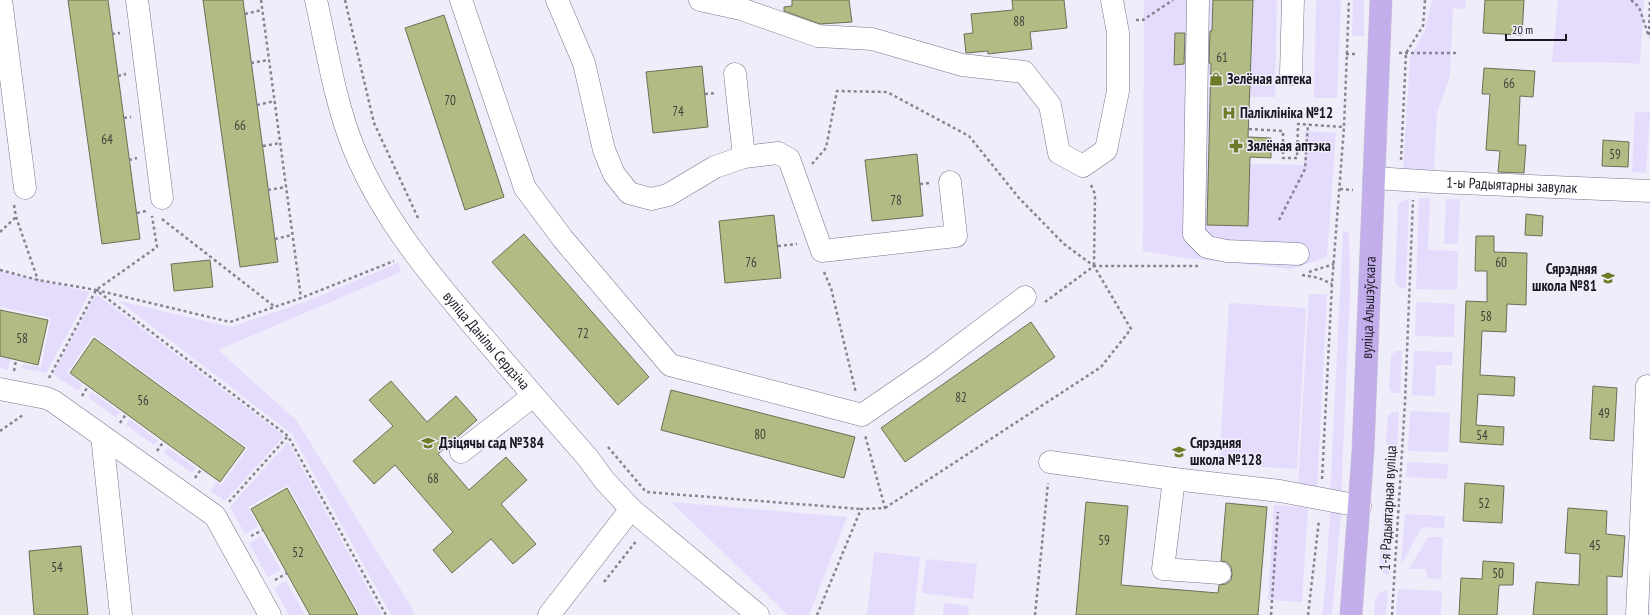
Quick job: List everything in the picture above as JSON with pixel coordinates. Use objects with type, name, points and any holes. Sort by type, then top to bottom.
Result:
[{"type":"main road","name":"вуліца Альшэўскага","points":[[1351,615],[1360,506],[1381,0]]},
{"type":"street","points":[[1,0],[25,188]]},
{"type":"street","points":[[137,0],[157,204]]},
{"type":"street","name":"вуліца Данілы Сердзіча","points":[[316,0],[339,102],[353,148],[365,174],[387,212],[439,286],[604,480],[627,515],[758,615]]},
{"type":"street","points":[[461,0],[525,188],[563,238],[670,365],[862,415],[1032,300]]},
{"type":"street","points":[[557,0],[584,64],[596,108],[604,150],[614,174],[629,193],[651,199],[668,195],[715,167],[744,157],[778,153],[789,159],[822,252],[956,236],[950,182]]},
{"type":"street","points":[[700,0],[741,8],[818,36],[872,39],[962,65],[1024,72],[1050,105],[1059,153],[1083,166],[1106,150],[1118,91],[1118,33],[1112,0]]},
{"type":"street","points":[[1198,0],[1194,234],[1207,247],[1227,252],[1298,254]]},
{"type":"street","points":[[1291,74],[1293,0]]},
{"type":"street","points":[[735,74],[744,157]]},
{"type":"street","name":"1-ы Радыятарны завулак","points":[[1374,178],[1650,191]]},
{"type":"street","points":[[7,381],[46,398],[110,431],[215,516],[270,615]]},
{"type":"street","points":[[1637,615],[1647,386]]},
{"type":"street","points":[[461,452],[533,396]]},
{"type":"street","points":[[110,431],[122,615]]},
{"type":"street","points":[[1050,462],[1174,479],[1280,491],[1360,506]]},
{"type":"street","points":[[1174,479],[1163,569],[1220,573]]},
{"type":"street","points":[[549,615],[627,515]]},
{"type":"path","points":[[261,0],[301,298]]},
{"type":"path","points":[[345,0],[374,123],[419,221]]},
{"type":"path","points":[[1143,20],[1173,0]]},
{"type":"path","points":[[1308,615],[1321,499],[1332,284],[1344,127],[1348,0]]},
{"type":"path","points":[[1414,181],[1401,166],[1406,53],[1423,26],[1425,0]]},
{"type":"path","points":[[1631,0],[1639,7],[1650,38]]},
{"type":"path","points":[[1650,0],[1650,38]]},
{"type":"path","points":[[245,14],[262,10]]},
{"type":"path","points":[[1428,53],[1456,53]]},
{"type":"path","points":[[251,63],[269,60]]},
{"type":"path","points":[[797,181],[826,148],[837,91],[887,92],[969,136],[1019,198],[1064,244],[1094,266],[1131,329],[1100,366],[885,508]]},
{"type":"path","points":[[257,105],[274,101]]},
{"type":"path","points":[[1249,129],[1283,131],[1283,158],[1297,158],[1298,124],[1344,127]]},
{"type":"path","points":[[1279,220],[1306,169],[1308,124]]},
{"type":"path","points":[[262,146],[280,143]]},
{"type":"path","points":[[1083,166],[1095,194],[1094,266]]},
{"type":"path","name":"1-я Радыятарная вуліца","points":[[1392,615],[1406,402],[1414,181]]},
{"type":"path","points":[[268,190],[286,187]]},
{"type":"path","points":[[137,213],[157,204]]},
{"type":"path","points":[[0,431],[46,398],[48,379],[96,290],[157,247],[157,204]]},
{"type":"path","points":[[157,204],[276,307]]},
{"type":"path","points":[[0,232],[16,217]]},
{"type":"path","points":[[275,239],[293,235]]},
{"type":"path","points":[[778,246],[798,244]]},
{"type":"path","points":[[0,270],[38,280],[96,290],[230,322],[301,298],[401,258]]},
{"type":"path","points":[[1302,275],[1334,264]]},
{"type":"path","points":[[1032,300],[1045,303],[1094,266],[1187,266]]},
{"type":"path","points":[[1319,278],[1332,284]]},
{"type":"path","points":[[96,290],[288,436],[386,615]]},
{"type":"path","points":[[7,381],[16,360]]},
{"type":"path","points":[[80,400],[88,386]]},
{"type":"path","points":[[110,431],[126,414]]},
{"type":"path","points":[[226,506],[288,436]]},
{"type":"path","points":[[155,454],[164,441]]},
{"type":"path","points":[[605,444],[646,492],[861,509]]},
{"type":"path","points":[[1035,615],[1050,462]]},
{"type":"path","points":[[1271,615],[1280,491]]},
{"type":"path","points":[[601,585],[640,536],[627,515]]},
{"type":"path","points":[[250,537],[262,530]]},
{"type":"path","points":[[274,581],[287,573]]},
{"type":"shaded area","points":[[1144,0],[1213,0],[1207,225],[1248,226],[1250,164],[1304,165],[1305,131],[1336,133],[1327,257],[1291,269],[1185,258],[1143,251]]},
{"type":"shaded area","points":[[1253,0],[1277,0],[1275,97],[1250,97]]},
{"type":"shaded area","points":[[1316,0],[1341,0],[1337,98],[1314,98]]},
{"type":"shaded area","points":[[1353,0],[1364,0],[1364,36],[1352,36]]},
{"type":"shaded area","points":[[1432,0],[1465,0],[1466,9],[1453,8],[1450,76],[1437,113],[1434,170],[1403,169],[1410,58],[1425,30]]},
{"type":"shaded area","points":[[1558,0],[1644,0],[1640,64],[1552,62]]},
{"type":"shaded area","points":[[1635,112],[1650,112],[1646,173],[1632,172]]},
{"type":"shaded area","points":[[1419,198],[1430,198],[1428,250],[1458,251],[1457,290],[1416,289]]},
{"type":"shaded area","points":[[1409,199],[1406,289],[1398,287],[1395,282],[1398,204]]},
{"type":"shaded area","points":[[1446,199],[1460,199],[1458,244],[1444,244]]},
{"type":"shaded area","points":[[1343,230],[1349,233],[1350,294],[1341,496],[1330,497]]},
{"type":"shaded area","points":[[398,263],[401,272],[218,350],[297,421],[413,610],[413,615],[391,615],[292,434],[119,301],[231,327],[305,302]]},
{"type":"shaded area","points":[[0,271],[90,292],[46,373],[21,368],[23,364],[41,367],[51,318],[0,307]]},
{"type":"shaded area","points":[[96,294],[284,436],[225,501],[211,491],[216,482],[222,484],[248,448],[93,335],[67,373],[82,384],[78,391],[53,374]]},
{"type":"shaded area","points":[[1309,294],[1327,294],[1317,489],[1298,488]]},
{"type":"shaded area","points":[[1416,302],[1455,304],[1454,337],[1415,336]]},
{"type":"shaded area","points":[[1229,303],[1306,308],[1297,469],[1219,464]]},
{"type":"shaded area","points":[[1396,351],[1402,351],[1400,393],[1393,393],[1389,389],[1391,355]]},
{"type":"shaded area","points":[[1414,351],[1453,352],[1452,365],[1436,365],[1435,396],[1412,395]]},
{"type":"shaded area","points":[[0,357],[10,359],[8,370],[0,368]]},
{"type":"shaded area","points":[[91,392],[120,412],[116,418],[88,397]]},
{"type":"shaded area","points":[[1399,411],[1397,449],[1386,444],[1388,415],[1392,412]]},
{"type":"shaded area","points":[[1410,411],[1450,413],[1448,452],[1408,451]]},
{"type":"shaded area","points":[[129,419],[158,440],[154,445],[126,425]]},
{"type":"shaded area","points":[[288,442],[382,615],[360,615],[288,485],[248,507],[258,527],[245,534],[230,507]]},
{"type":"shaded area","points":[[167,447],[196,468],[192,473],[164,453]]},
{"type":"shaded area","points":[[1407,462],[1448,464],[1447,479],[1406,477]]},
{"type":"shaded area","points":[[1394,500],[1389,575],[1383,573],[1379,568],[1384,506],[1388,501]]},
{"type":"shaded area","points":[[671,502],[847,517],[809,615],[788,615]]},
{"type":"shaded area","points":[[1274,505],[1308,508],[1302,602],[1268,600]]},
{"type":"shaded area","points":[[1330,512],[1341,513],[1332,615],[1322,615],[1325,590]]},
{"type":"shaded area","points":[[1405,514],[1445,516],[1444,528],[1422,527],[1401,565]]},
{"type":"shaded area","points":[[261,536],[281,570],[268,577],[249,543]]},
{"type":"shaded area","points":[[1428,537],[1443,537],[1441,579],[1427,578],[1426,569],[1409,569]]},
{"type":"shaded area","points":[[874,552],[920,557],[914,615],[867,615]]},
{"type":"shaded area","points":[[926,559],[977,564],[973,599],[922,593]]},
{"type":"shaded area","points":[[286,581],[305,615],[289,615],[274,588]]},
{"type":"shaded area","points":[[1398,589],[1442,591],[1441,615],[1396,615]]},
{"type":"shaded area","points":[[1388,590],[1386,615],[1374,615],[1375,601],[1379,593]]},
{"type":"shaded area","points":[[944,603],[969,606],[968,615],[943,615]]},
{"type":"building","points":[[68,0],[108,0],[140,239],[102,244]]},
{"type":"building","points":[[203,0],[243,0],[278,262],[240,267]]},
{"type":"building","points":[[792,0],[849,0],[852,22],[820,24],[784,11],[784,7],[792,6]]},
{"type":"building","points":[[1012,0],[1064,0],[1067,28],[1030,32],[1032,49],[988,54],[988,51],[966,53],[964,34],[973,33],[971,14],[1013,10]]},
{"type":"building","name":"Паліклініка №12","points":[[1213,0],[1253,0],[1248,137],[1271,138],[1271,158],[1250,157],[1248,226],[1207,225],[1211,63],[1209,63]]},
{"type":"building","points":[[1485,0],[1524,0],[1522,35],[1483,33]]},
{"type":"building","points":[[444,15],[504,197],[465,210],[405,28]]},
{"type":"building","points":[[1175,33],[1185,33],[1184,64],[1174,65]]},
{"type":"building","points":[[702,66],[708,127],[653,133],[646,72]]},
{"type":"building","points":[[1484,68],[1535,71],[1533,97],[1520,96],[1518,145],[1526,145],[1524,173],[1498,172],[1500,151],[1486,150],[1490,94],[1482,94]]},
{"type":"building","points":[[1603,140],[1629,142],[1628,167],[1602,166]]},
{"type":"building","points":[[917,154],[923,216],[872,221],[865,160]]},
{"type":"building","points":[[1526,214],[1543,216],[1542,236],[1525,235]]},
{"type":"building","points":[[774,215],[781,278],[725,283],[719,221]]},
{"type":"building","points":[[524,234],[649,377],[618,405],[492,262]]},
{"type":"building","points":[[1476,236],[1494,236],[1494,252],[1527,253],[1526,305],[1507,304],[1506,332],[1482,331],[1480,375],[1515,377],[1514,396],[1478,394],[1476,425],[1504,427],[1503,445],[1460,442],[1466,301],[1487,302],[1487,271],[1475,271]]},
{"type":"building","points":[[210,260],[213,287],[174,291],[171,264]]},
{"type":"building","points":[[0,310],[48,320],[38,365],[0,356]]},
{"type":"building","points":[[1031,322],[1055,357],[905,462],[881,428]]},
{"type":"building","points":[[94,338],[245,448],[220,482],[70,373]]},
{"type":"building","points":[[391,381],[427,422],[456,396],[477,420],[438,454],[469,490],[506,457],[527,480],[501,504],[536,544],[513,564],[491,539],[452,573],[433,550],[453,532],[395,465],[374,484],[353,461],[393,426],[369,400]]},
{"type":"building","points":[[1593,386],[1617,388],[1614,441],[1590,439]]},
{"type":"building","points":[[671,390],[855,437],[844,478],[661,430]]},
{"type":"building","points":[[1465,483],[1504,486],[1502,523],[1463,521]]},
{"type":"building","points":[[287,488],[358,615],[310,615],[251,509]]},
{"type":"building","points":[[1086,502],[1128,506],[1121,585],[1218,593],[1219,585],[1226,584],[1231,580],[1232,574],[1231,567],[1227,562],[1221,561],[1226,503],[1267,507],[1258,615],[1076,615]]},
{"type":"building","points":[[1568,508],[1607,511],[1606,534],[1625,536],[1622,577],[1607,576],[1607,615],[1533,615],[1536,582],[1579,585],[1580,554],[1565,553]]},
{"type":"building","points":[[81,546],[88,615],[34,615],[29,551]]},
{"type":"building","points":[[1483,561],[1514,563],[1513,585],[1499,585],[1497,615],[1459,615],[1461,578],[1482,579]]},
{"type":"place","name":"Зелёная аптека","points":[[1216,79]]},
{"type":"place","name":"Паліклініка №12","points":[[1229,113]]},
{"type":"place","name":"Зялёная аптэка","points":[[1236,146]]},
{"type":"place","name":"Сярэдняя школа №81","points":[[1608,278]]},
{"type":"place","name":"Дзіцячы сад №384","points":[[428,443]]},
{"type":"place","name":"Сярэдняя школа №128","points":[[1179,452]]}]
